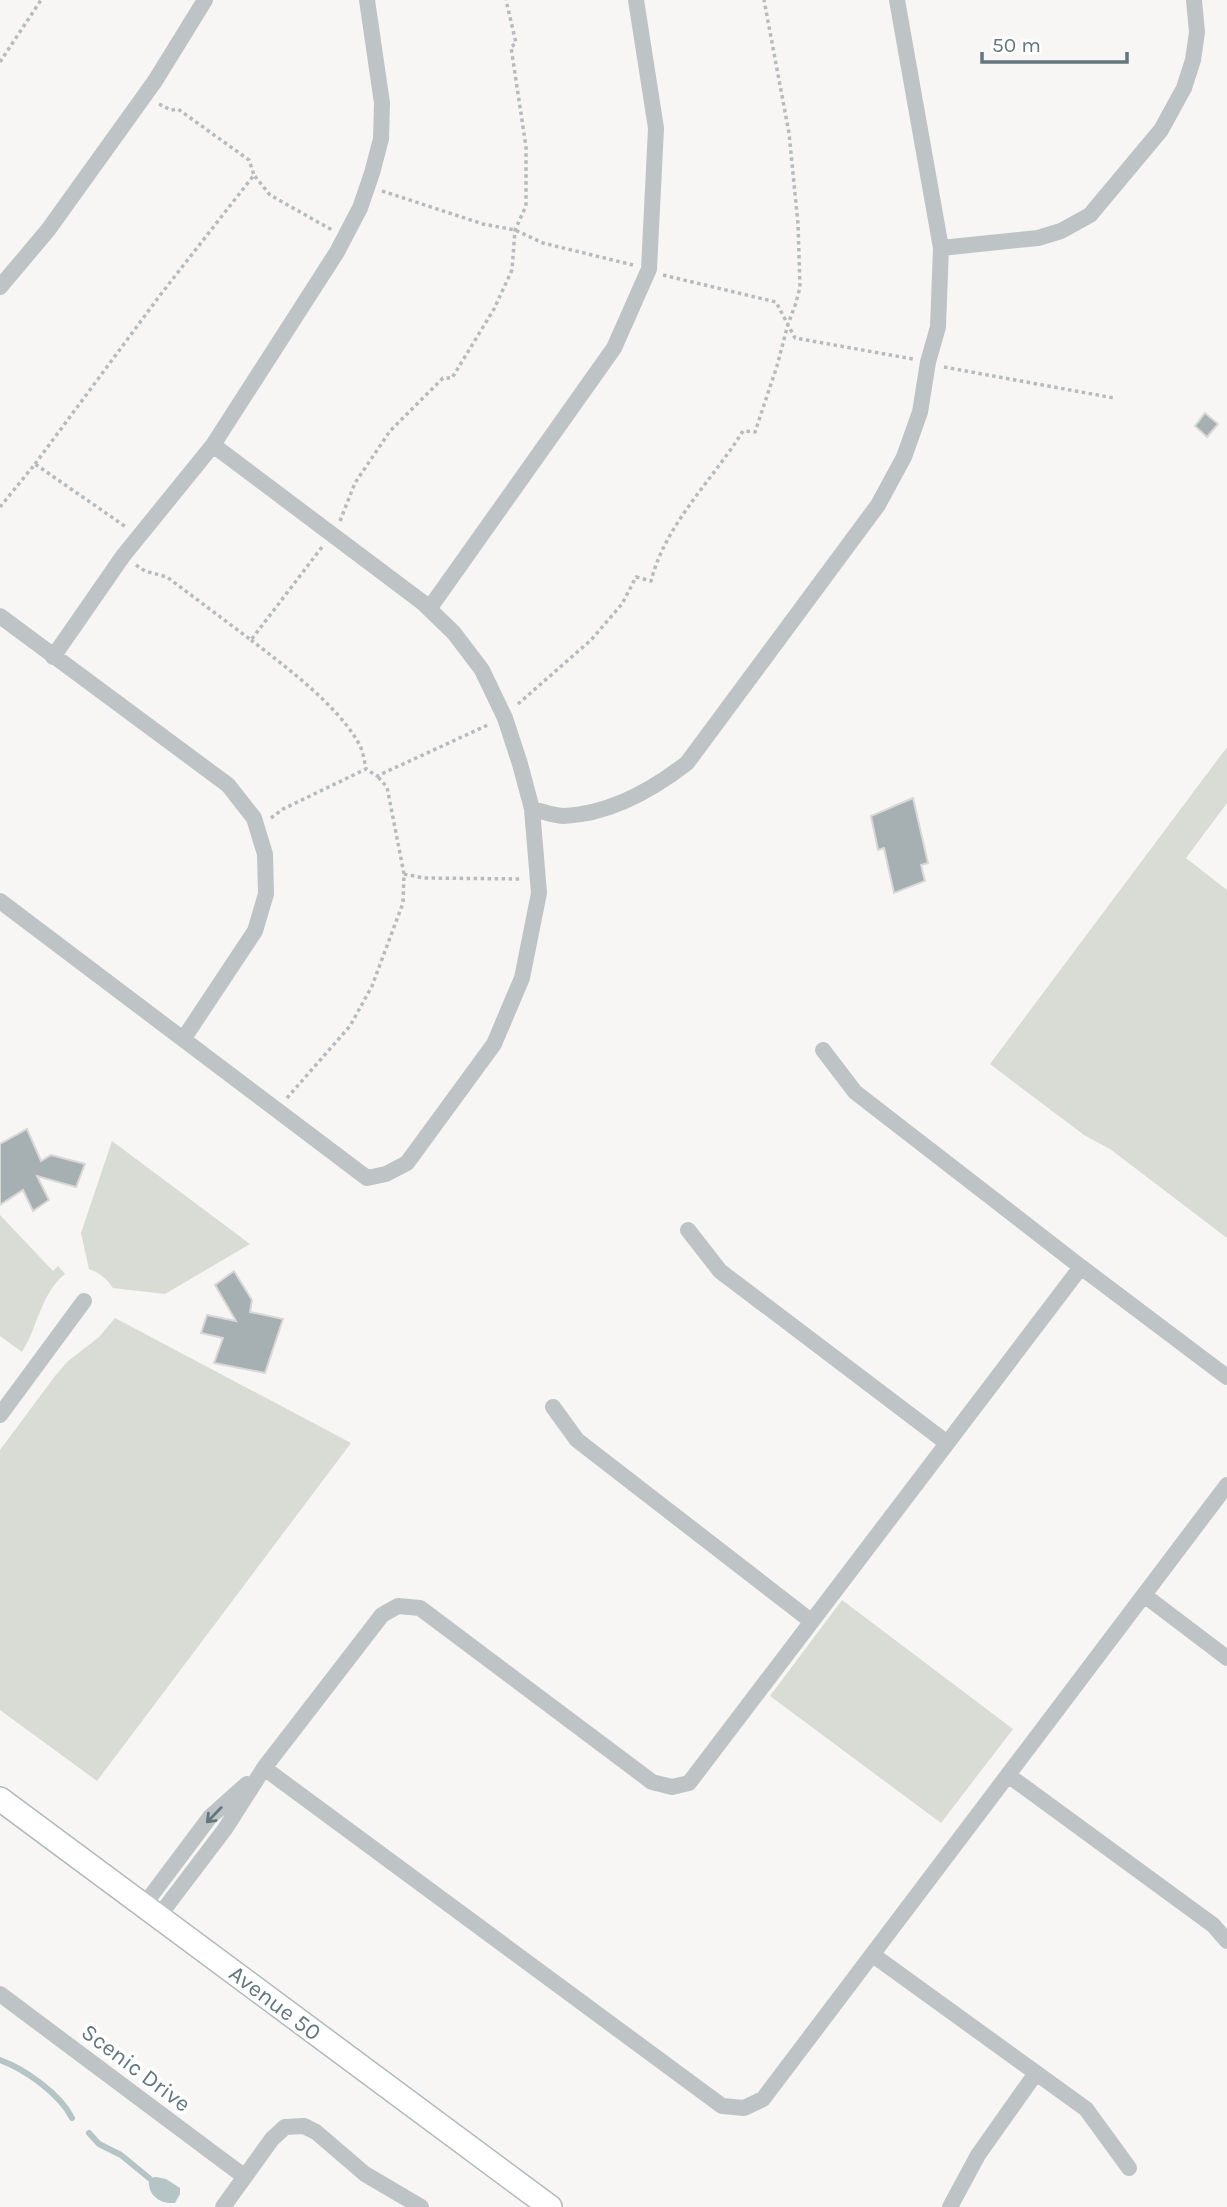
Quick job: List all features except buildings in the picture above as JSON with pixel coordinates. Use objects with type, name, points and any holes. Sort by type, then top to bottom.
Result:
[{"type":"main road","name":"Avenue 50","points":[[0,1799],[550,2207]]},
{"type":"street","points":[[0,287],[48,230],[145,96],[205,0]]},
{"type":"street","points":[[53,657],[123,556],[213,445],[360,208],[381,139],[382,103],[367,0]]},
{"type":"street","points":[[429,609],[614,348],[649,270],[656,128],[636,0]]},
{"type":"street","points":[[532,809],[562,816],[613,807],[647,791],[687,763],[878,505],[904,457],[920,412],[928,362],[938,327],[941,248],[898,0]]},
{"type":"street","points":[[941,248],[1038,238],[1061,231],[1090,215],[1161,130],[1184,89],[1198,32],[1194,0]]},
{"type":"street","points":[[0,901],[368,1178],[386,1174],[407,1163],[494,1044],[522,978],[539,893],[532,809],[505,718],[482,670],[454,633],[429,609],[213,445]]},
{"type":"street","points":[[0,616],[228,785],[254,818],[265,855],[267,894],[255,931],[184,1038]]},
{"type":"street","points":[[823,1050],[855,1092],[1227,1377]]},
{"type":"street","points":[[688,1230],[720,1271],[947,1443]]},
{"type":"street","points":[[151,1911],[225,1829],[264,1768],[382,1615],[398,1606],[420,1608],[652,1782],[672,1787],[689,1783],[1081,1266]]},
{"type":"street","points":[[0,1415],[84,1301]]},
{"type":"street","points":[[553,1407],[577,1440],[811,1621]]},
{"type":"street","points":[[264,1768],[722,2106],[744,2108],[763,2099],[1227,1485]]},
{"type":"street","points":[[1144,1595],[1227,1658]]},
{"type":"street","points":[[1008,1775],[1213,1925],[1227,1941]]},
{"type":"street","points":[[873,1955],[1086,2109],[1129,2168]]},
{"type":"street","name":"Scenic Drive","points":[[0,1994],[245,2177]]},
{"type":"street","points":[[950,2207],[978,2155],[1036,2073]]},
{"type":"street","points":[[223,2207],[272,2138],[285,2127],[304,2126],[316,2132],[365,2174],[421,2207]]},
{"type":"path","points":[[0,62],[41,0]]},
{"type":"path","points":[[251,640],[333,535],[355,483],[390,431],[443,378],[452,378],[487,320],[512,270],[515,230],[526,206],[526,146],[511,47],[516,43],[506,0]]},
{"type":"path","points":[[377,776],[505,718],[591,640],[622,604],[636,577],[651,581],[656,562],[689,504],[727,457],[743,431],[755,432],[800,286],[798,225],[789,133],[764,0]]},
{"type":"path","points":[[145,96],[171,110],[178,109],[249,160],[254,175],[270,195],[344,237]]},
{"type":"path","points":[[0,507],[35,464],[161,293],[254,175]]},
{"type":"path","points":[[368,186],[483,224],[515,230],[542,243],[776,302],[795,338],[1114,398]]},
{"type":"path","points":[[35,464],[139,536]]},
{"type":"path","points":[[123,556],[145,571],[167,577],[291,671],[334,712],[359,742],[366,769],[387,787],[404,874],[403,902],[372,986],[350,1026],[279,1110]]},
{"type":"path","points":[[256,823],[268,820],[283,809],[366,769]]},
{"type":"path","points":[[404,874],[424,878],[538,879]]},
{"type":"shaded area","points":[[1227,747],[1227,803],[1186,858],[1227,890],[1227,1238],[1110,1149],[1084,1135],[990,1064]]},
{"type":"shaded area","points":[[112,1141],[250,1244],[165,1294],[113,1288],[102,1276],[89,1269],[81,1233]]},
{"type":"shaded area","points":[[0,1215],[53,1271],[58,1266],[65,1274],[45,1300],[22,1352],[0,1336]]},
{"type":"shaded area","points":[[115,1318],[351,1443],[97,1781],[0,1710],[0,1450],[67,1362],[99,1337]]},
{"type":"shaded area","points":[[842,1600],[1013,1729],[941,1823],[770,1696]]},
{"type":"shaded area","points":[[149,2178],[166,2179],[180,2188],[175,2203],[159,2200],[152,2194]]},
{"type":"waterway","points":[[0,2060],[41,2083],[59,2100],[72,2118]]},
{"type":"waterway","points":[[89,2133],[99,2144],[121,2155],[149,2178]]}]
